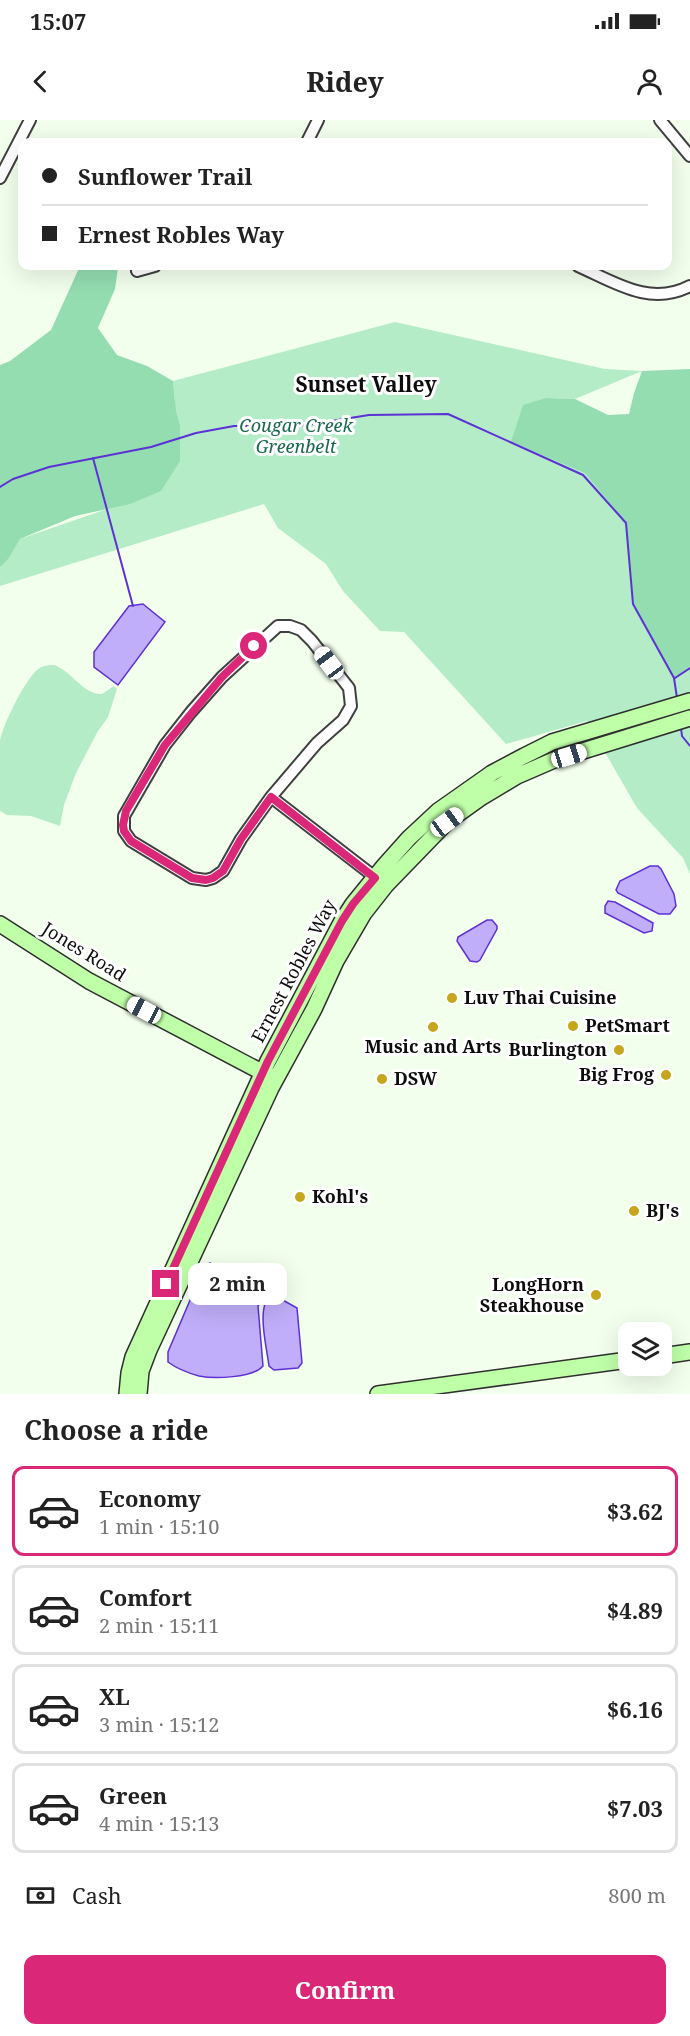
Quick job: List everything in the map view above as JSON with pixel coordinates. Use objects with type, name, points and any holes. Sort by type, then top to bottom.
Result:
[{"type":"street","points":[[21,138],[30,120]]},
{"type":"street","points":[[309,138],[318,120]]},
{"type":"street","points":[[660,120],[690,156]]},
{"type":"street","points":[[0,178],[18,143]]},
{"type":"street","points":[[587,270],[633,291],[648,295],[668,294],[690,286]]},
{"type":"street","points":[[278,626],[290,626],[301,630],[312,641],[349,688],[351,706],[343,720],[317,743],[271,797],[241,839],[223,871],[206,880],[192,878],[136,845],[124,831],[124,816],[144,778],[165,745],[191,712],[222,677],[271,631],[278,626]]},
{"type":"street","name":"Ernest Robles Way","points":[[380,881],[409,838],[429,819],[492,773],[552,742],[689,701]]},
{"type":"street","name":"Ernest Robles Way","points":[[139,1394],[141,1371],[216,1191],[342,921],[353,904],[412,857],[447,822],[517,776],[554,760],[690,718]]},
{"type":"street","points":[[271,797],[380,881]]},
{"type":"street","name":"Jones Road","points":[[0,924],[89,981],[270,1076]]},
{"type":"street","name":"Ernest Robles Way","points":[[127,1394],[133,1357],[216,1191]]},
{"type":"street","points":[[672,1355],[690,1352]]},
{"type":"street","points":[[378,1394],[618,1361]]},
{"type":"green space","points":[[78,270],[118,270],[115,289],[98,328],[117,355],[147,366],[173,381],[180,426],[180,461],[161,491],[130,504],[75,516],[20,539],[8,559],[0,567],[0,365],[10,361],[51,330]]},
{"type":"green space","name":"Cougar Creek Greenbelt","points":[[395,322],[605,369],[642,371],[575,399],[546,398],[690,514],[690,874],[683,858],[637,808],[587,721],[506,744],[404,632],[380,631],[343,591],[326,564],[278,528],[264,504],[0,586],[0,564],[20,539],[107,509],[175,400],[173,381]]},
{"type":"green space","points":[[690,369],[690,666],[674,678],[633,604],[626,523],[585,473],[511,442],[523,405],[546,398],[575,399],[608,415],[629,414],[642,371]]},
{"type":"green space","points":[[54,665],[89,691],[102,694],[114,686],[117,689],[108,717],[76,773],[64,805],[60,826],[31,816],[7,815],[0,811],[0,741],[5,724],[20,693],[32,676],[41,668]]},
{"type":"shaded area","points":[[143,604],[165,622],[118,685],[94,667],[94,652],[129,606]]},
{"type":"shaded area","points":[[650,866],[658,866],[661,869],[674,894],[676,906],[670,914],[659,914],[616,890],[620,881]]},
{"type":"shaded area","points":[[608,901],[615,902],[653,923],[652,931],[644,933],[605,913]]},
{"type":"shaded area","points":[[487,920],[492,920],[497,929],[480,960],[470,961],[457,941],[458,937]]},
{"type":"shaded area","points":[[210,1263],[267,1291],[258,1306],[263,1366],[251,1373],[233,1377],[206,1377],[186,1372],[168,1362],[168,1352],[205,1265]]},
{"type":"shaded area","points":[[272,1294],[297,1308],[302,1363],[298,1368],[274,1370],[269,1366],[263,1317],[264,1307]]},
{"type":"waterway","points":[[0,487],[13,479],[49,467],[151,447],[196,433],[234,426],[300,426],[369,415],[448,414],[583,475],[626,523],[633,604],[674,678],[677,698]]},
{"type":"waterway","points":[[93,458],[133,606]]},
{"type":"waterway","points":[[675,678],[690,668]]},
{"type":"waterway","points":[[681,728],[682,736],[690,746]]},
{"type":"place","name":"Luv Thai Cuisine","points":[[452,998]]},
{"type":"place","name":"PetSmart","points":[[573,1026]]},
{"type":"place","name":"Music and Arts","points":[[433,1027]]},
{"type":"place","name":"Burlington","points":[[619,1050]]},
{"type":"place","name":"Big Frog","points":[[666,1075]]},
{"type":"place","name":"DSW","points":[[382,1079]]},
{"type":"place","name":"Kohl's","points":[[300,1197]]},
{"type":"place","name":"BJ's","points":[[634,1211]]},
{"type":"place","name":"LongHorn Steakhouse","points":[[596,1295]]},
{"type":"district","name":"Sunset Valley","points":[[366,385]]},
{"type":"route","points":[[166,1284],[268,1061],[342,921],[375,878],[271,797],[241,839],[223,871],[206,880],[192,878],[136,845],[124,831],[123,820],[126,811],[165,745],[222,677],[254,646]]}]
